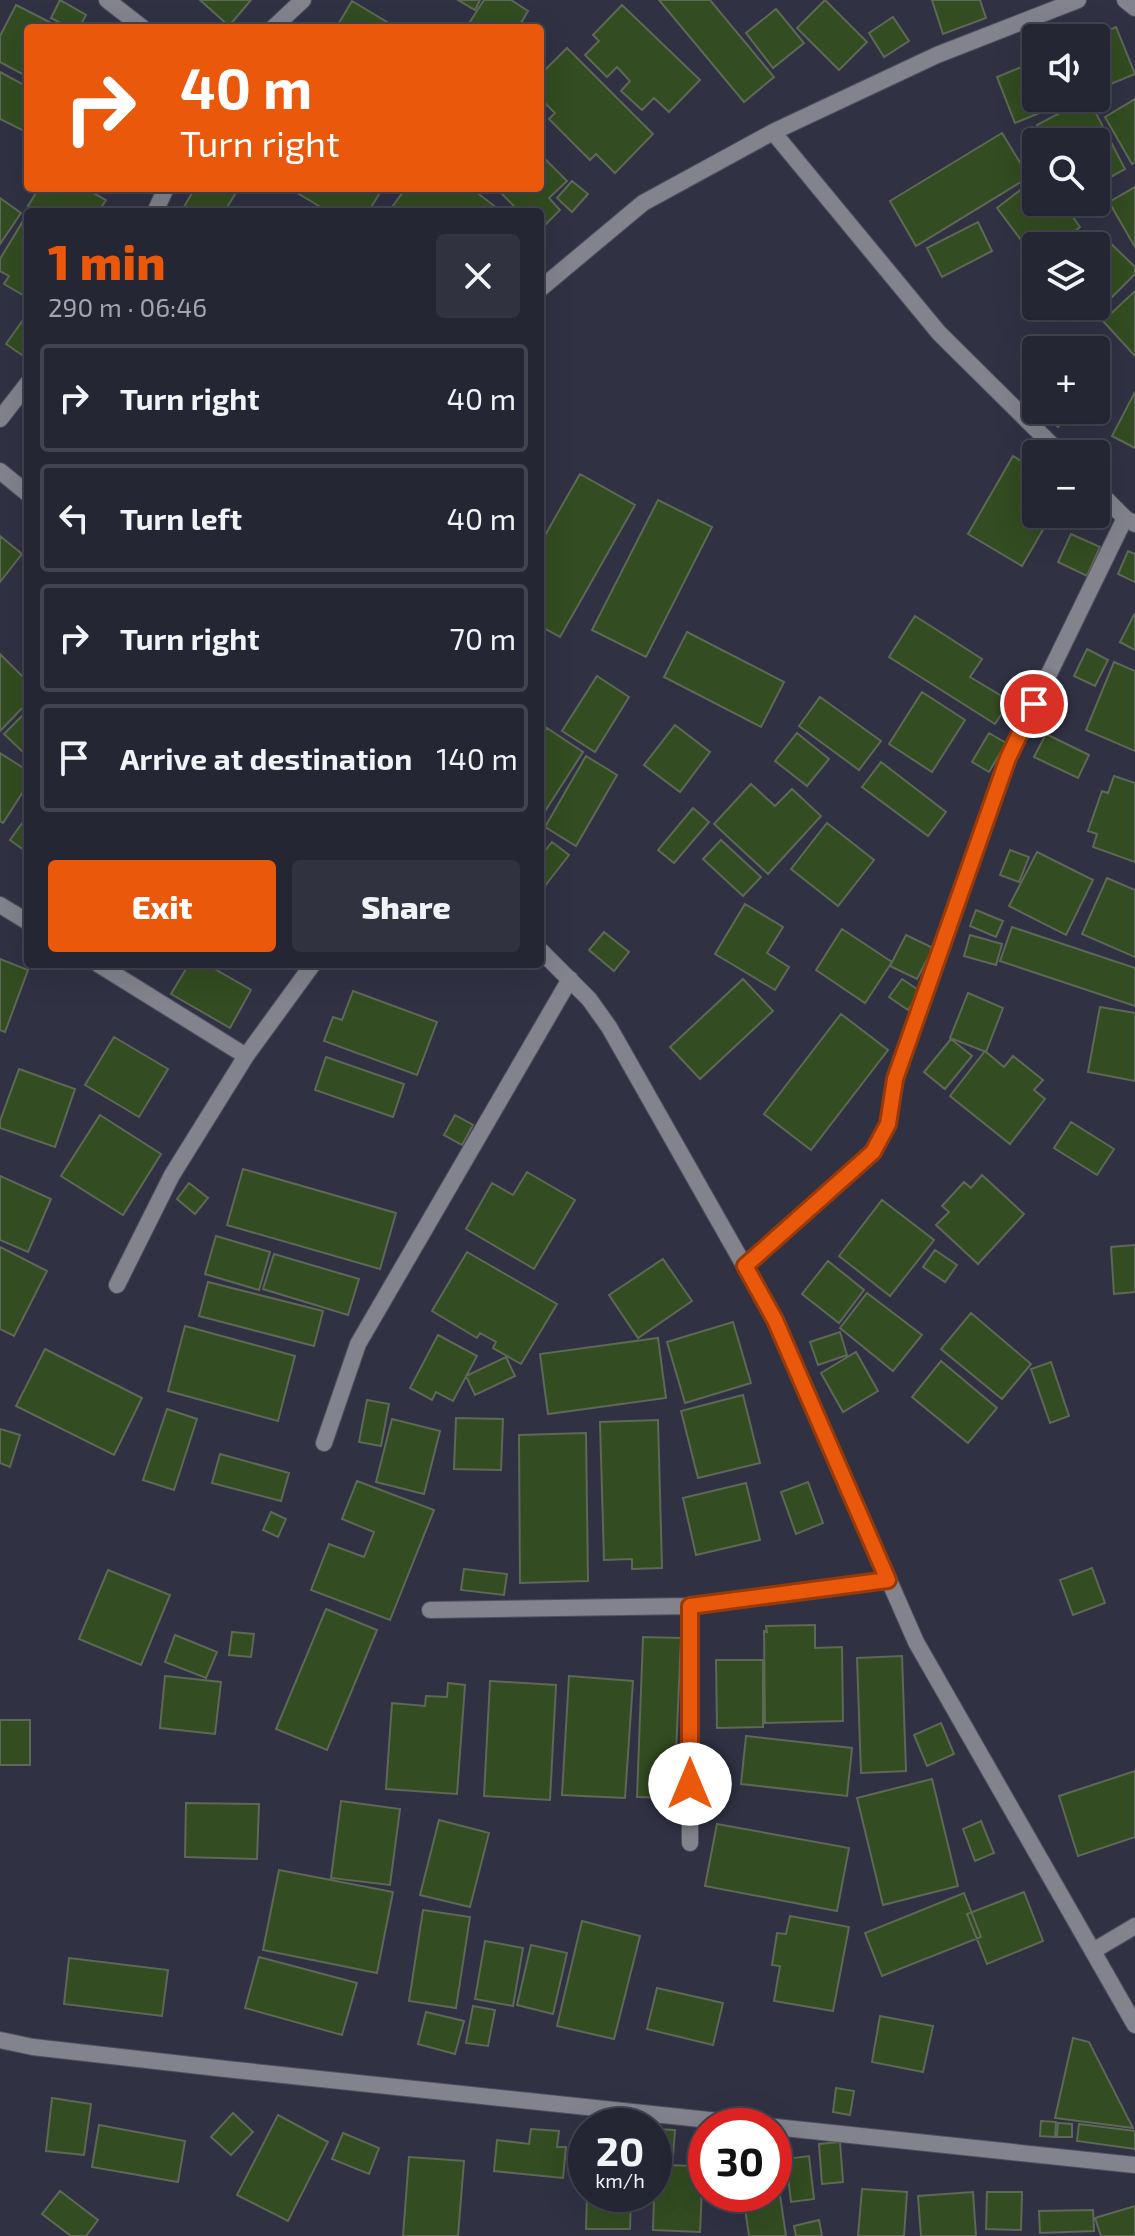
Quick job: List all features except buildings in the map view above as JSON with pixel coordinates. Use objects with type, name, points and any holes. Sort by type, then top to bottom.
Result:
[{"type":"street","points":[[107,0],[138,24]]},
{"type":"street","points":[[277,24],[303,0]]},
{"type":"street","points":[[544,286],[643,203],[773,132],[937,55],[1078,0]]},
{"type":"street","points":[[1125,0],[1135,8]]},
{"type":"street","points":[[773,132],[939,333],[1047,440]]},
{"type":"street","points":[[0,419],[24,388]]},
{"type":"street","points":[[0,471],[24,491]]},
{"type":"street","points":[[745,1266],[873,1152],[888,1124],[895,1079],[1008,758],[1130,521],[1110,502]]},
{"type":"street","points":[[0,905],[24,920]]},
{"type":"street","points":[[544,954],[589,999],[609,1027],[775,1320],[916,1642],[1135,2025]]},
{"type":"street","points":[[104,968],[246,1056]]},
{"type":"street","points":[[117,1285],[172,1175],[246,1056],[310,968]]},
{"type":"street","points":[[324,1443],[358,1344],[570,979]]},
{"type":"street","points":[[430,1610],[690,1606],[888,1580]]},
{"type":"street","points":[[690,1606],[690,1843]]},
{"type":"street","points":[[1093,1951],[1135,1926]]},
{"type":"street","points":[[0,2040],[33,2047],[226,2069],[1135,2165]]},
{"type":"route","points":[[690,1784],[690,1606],[888,1580],[775,1320],[745,1266],[873,1152],[888,1124],[895,1079],[1008,758],[1034,704]]}]
